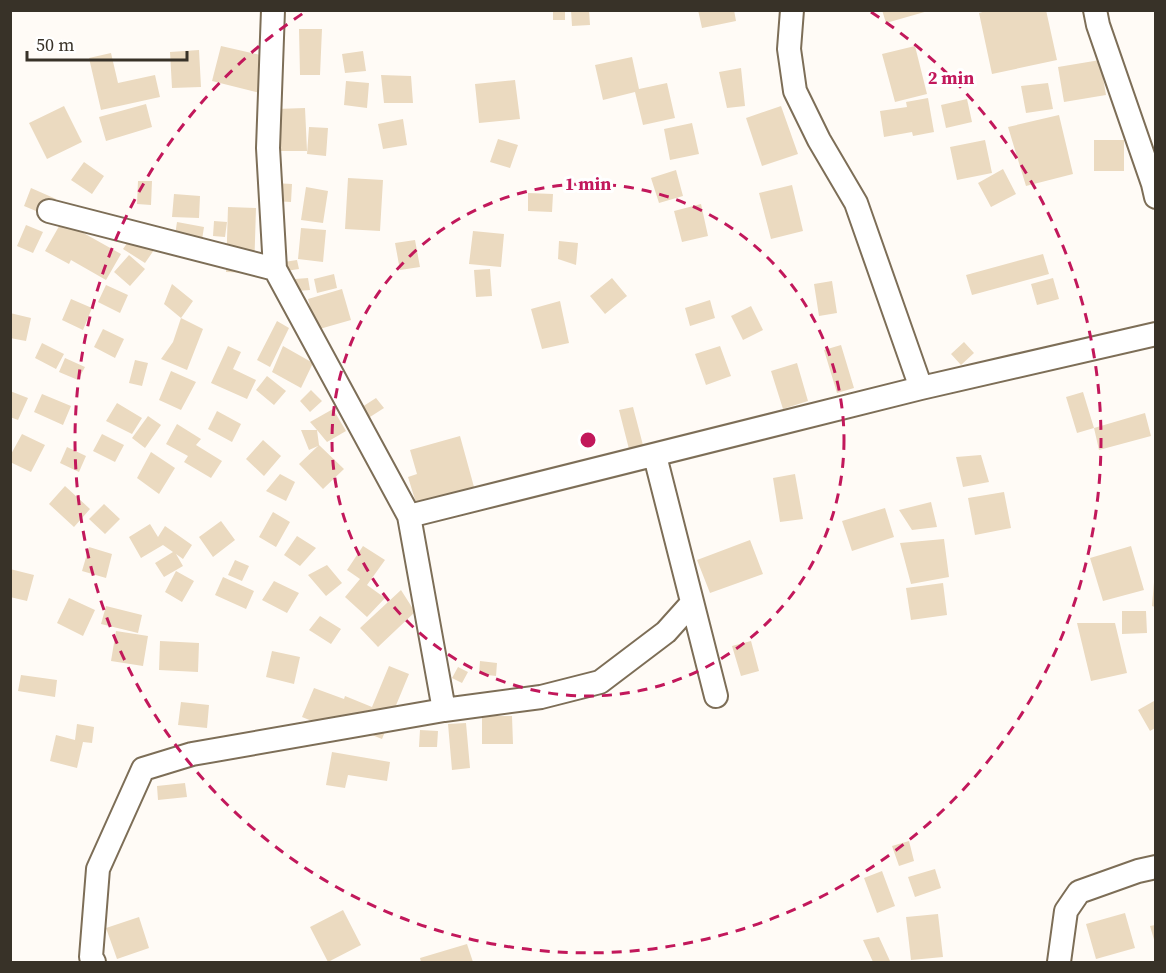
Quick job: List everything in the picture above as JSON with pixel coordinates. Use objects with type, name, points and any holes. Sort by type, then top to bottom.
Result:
[{"type":"street","points":[[273,10],[268,148],[275,269],[409,516],[444,710]]},
{"type":"street","points":[[792,10],[789,49],[795,92],[819,140],[856,203],[921,388]]},
{"type":"street","points":[[1095,10],[1098,25],[1153,184],[1155,197]]},
{"type":"street","points":[[49,211],[275,269]]},
{"type":"street","points":[[409,516],[921,388],[1155,334]]},
{"type":"street","points":[[655,456],[716,696]]},
{"type":"street","points":[[93,963],[98,869],[143,769],[192,754],[444,710],[541,697],[600,682],[666,632],[692,603]]},
{"type":"street","points":[[1059,963],[1066,911],[1079,892],[1155,867]]},
{"type":"building","points":[[553,10],[565,10],[565,20],[553,20]]},
{"type":"building","points":[[571,10],[589,10],[590,25],[572,26]]},
{"type":"building","points":[[698,10],[734,10],[736,21],[702,28]]},
{"type":"building","points":[[882,10],[928,10],[928,11],[886,23]]},
{"type":"building","points":[[989,10],[1046,10],[1057,60],[992,74],[979,13]]},
{"type":"building","points":[[299,29],[322,29],[320,75],[300,75]]},
{"type":"building","points":[[221,46],[269,57],[260,93],[212,81]]},
{"type":"building","points":[[915,46],[927,94],[895,102],[882,54]]},
{"type":"building","points":[[199,50],[201,87],[172,88],[170,52]]},
{"type":"building","points":[[363,51],[366,71],[345,73],[342,54]]},
{"type":"building","points":[[111,53],[118,83],[155,75],[160,97],[101,110],[89,58]]},
{"type":"building","points":[[632,57],[639,89],[667,83],[675,118],[643,125],[635,92],[603,100],[595,65]]},
{"type":"building","points":[[1100,60],[1106,95],[1064,102],[1058,67]]},
{"type":"building","points":[[741,68],[745,106],[727,108],[719,72]]},
{"type":"building","points":[[381,75],[411,76],[413,103],[384,103]]},
{"type":"building","points":[[515,80],[520,119],[479,123],[475,84]]},
{"type":"building","points":[[346,81],[369,83],[367,108],[344,105]]},
{"type":"building","points":[[1048,83],[1053,109],[1026,113],[1021,86]]},
{"type":"building","points":[[928,98],[934,132],[913,136],[912,132],[884,137],[880,111],[907,107],[906,102]]},
{"type":"building","points":[[967,99],[972,122],[946,128],[941,105]]},
{"type":"building","points":[[146,104],[152,127],[106,141],[99,117]]},
{"type":"building","points":[[64,106],[82,142],[47,159],[29,123]]},
{"type":"building","points":[[781,106],[798,154],[762,166],[746,118]]},
{"type":"building","points":[[305,108],[307,151],[277,151],[276,109]]},
{"type":"building","points":[[1059,115],[1073,174],[1026,186],[1008,127]]},
{"type":"building","points":[[403,119],[407,145],[383,149],[378,124]]},
{"type":"building","points":[[692,123],[699,154],[670,160],[664,129]]},
{"type":"building","points":[[309,127],[328,128],[326,156],[307,154]]},
{"type":"building","points":[[498,139],[518,145],[510,168],[490,162]]},
{"type":"building","points":[[985,140],[992,173],[957,180],[950,147]]},
{"type":"building","points":[[1094,140],[1124,140],[1124,171],[1094,171]]},
{"type":"building","points":[[84,162],[104,176],[92,194],[71,180]]},
{"type":"building","points":[[1003,169],[1016,194],[991,207],[978,183]]},
{"type":"building","points":[[676,170],[683,196],[659,203],[651,178]]},
{"type":"building","points":[[348,178],[383,180],[380,231],[345,229]]},
{"type":"building","points":[[138,181],[152,181],[151,205],[137,204]]},
{"type":"building","points":[[274,183],[292,184],[291,202],[273,201]]},
{"type":"building","points":[[792,185],[803,231],[771,239],[759,193]]},
{"type":"building","points":[[306,187],[328,191],[323,223],[301,220]]},
{"type":"building","points":[[31,188],[56,199],[48,216],[24,206]]},
{"type":"building","points":[[528,193],[553,194],[552,212],[528,211]]},
{"type":"building","points":[[174,194],[200,196],[199,218],[172,217]]},
{"type":"building","points":[[701,204],[708,236],[682,242],[674,211]]},
{"type":"building","points":[[228,207],[256,208],[254,273],[226,272]]},
{"type":"building","points":[[62,221],[121,254],[106,280],[71,260],[69,264],[45,251]]},
{"type":"building","points":[[214,221],[227,222],[225,237],[213,236]]},
{"type":"building","points":[[177,222],[204,227],[202,240],[175,235]]},
{"type":"building","points":[[26,225],[43,232],[33,253],[17,246]]},
{"type":"building","points":[[301,228],[326,230],[323,262],[298,259]]},
{"type":"building","points":[[473,231],[504,234],[501,267],[469,264]]},
{"type":"building","points":[[132,236],[154,250],[145,263],[123,249]]},
{"type":"building","points":[[415,240],[420,267],[400,270],[395,243]]},
{"type":"building","points":[[559,241],[578,243],[576,265],[558,259]]},
{"type":"building","points":[[1043,254],[1049,274],[972,295],[966,275]]},
{"type":"building","points":[[129,255],[145,269],[130,286],[114,272]]},
{"type":"building","points":[[297,260],[299,269],[286,271],[284,262]]},
{"type":"building","points":[[490,269],[492,296],[476,297],[474,270]]},
{"type":"building","points":[[334,274],[337,288],[317,293],[314,279]]},
{"type":"building","points":[[308,278],[310,290],[297,291],[295,279]]},
{"type":"building","points":[[612,278],[627,296],[605,314],[590,296]]},
{"type":"building","points":[[1053,278],[1059,299],[1037,305],[1031,284]]},
{"type":"building","points":[[832,281],[837,313],[819,316],[814,284]]},
{"type":"building","points":[[172,284],[193,301],[181,318],[164,304]]},
{"type":"building","points":[[106,285],[128,295],[120,313],[98,302]]},
{"type":"building","points":[[342,289],[351,320],[316,330],[308,299]]},
{"type":"building","points":[[71,299],[92,308],[83,330],[62,320]]},
{"type":"building","points":[[710,300],[715,318],[690,326],[685,308]]},
{"type":"building","points":[[560,301],[569,343],[542,349],[531,309]]},
{"type":"building","points":[[751,306],[763,330],[743,340],[731,316]]},
{"type":"building","points":[[10,313],[31,318],[26,341],[10,338]]},
{"type":"building","points":[[181,318],[203,329],[187,370],[161,359],[173,342]]},
{"type":"building","points":[[277,321],[289,328],[270,367],[257,360]]},
{"type":"building","points":[[103,329],[124,339],[115,358],[94,347]]},
{"type":"building","points":[[964,342],[974,353],[961,365],[951,354]]},
{"type":"building","points":[[42,343],[64,354],[56,369],[35,358]]},
{"type":"building","points":[[841,345],[854,388],[837,393],[824,350]]},
{"type":"building","points":[[228,346],[241,352],[233,369],[256,380],[247,399],[211,383]]},
{"type":"building","points":[[283,346],[313,363],[301,388],[272,372]]},
{"type":"building","points":[[720,346],[731,376],[706,385],[695,354]]},
{"type":"building","points":[[65,358],[85,367],[78,380],[59,372]]},
{"type":"building","points":[[135,360],[148,363],[142,386],[129,383]]},
{"type":"building","points":[[797,363],[808,401],[783,409],[771,371]]},
{"type":"building","points":[[171,371],[196,382],[181,410],[159,400]]},
{"type":"building","points":[[267,376],[286,391],[274,405],[256,390]]},
{"type":"building","points":[[311,390],[322,401],[310,412],[300,401]]},
{"type":"building","points":[[10,391],[28,398],[18,420],[10,417]]},
{"type":"building","points":[[1083,392],[1094,428],[1077,433],[1066,397]]},
{"type":"building","points":[[42,394],[71,406],[63,425],[34,412]]},
{"type":"building","points":[[376,398],[384,408],[370,417],[362,407]]},
{"type":"building","points":[[117,403],[142,418],[132,434],[106,421]]},
{"type":"building","points":[[633,407],[644,449],[630,453],[619,410]]},
{"type":"building","points":[[333,409],[346,431],[327,442],[310,422]]},
{"type":"building","points":[[217,411],[241,424],[232,442],[208,429]]},
{"type":"building","points":[[1145,413],[1151,436],[1099,450],[1094,428]]},
{"type":"building","points":[[148,416],[161,425],[145,448],[132,438]]},
{"type":"building","points":[[177,424],[201,439],[196,445],[222,461],[211,478],[184,462],[188,456],[166,444]]},
{"type":"building","points":[[301,430],[317,430],[319,445],[344,469],[323,489],[299,464],[318,446],[309,450]]},
{"type":"building","points":[[22,434],[45,445],[31,472],[10,462],[10,456]]},
{"type":"building","points":[[102,434],[124,445],[115,462],[93,451]]},
{"type":"building","points":[[460,436],[474,487],[416,503],[408,477],[417,474],[410,450]]},
{"type":"building","points":[[263,440],[281,456],[264,476],[246,459]]},
{"type":"building","points":[[67,447],[86,456],[79,472],[60,463]]},
{"type":"building","points":[[151,452],[175,468],[159,494],[137,478]]},
{"type":"building","points":[[981,455],[989,482],[963,487],[956,457]]},
{"type":"building","points":[[280,474],[295,482],[286,501],[266,491]]},
{"type":"building","points":[[795,474],[803,519],[780,522],[773,478]]},
{"type":"building","points":[[65,486],[90,509],[74,527],[49,504]]},
{"type":"building","points":[[1004,492],[1011,528],[975,535],[968,498]]},
{"type":"building","points":[[931,502],[937,527],[912,530],[899,510]]},
{"type":"building","points":[[104,504],[120,519],[105,534],[89,519]]},
{"type":"building","points":[[885,508],[894,537],[852,551],[842,521]]},
{"type":"building","points":[[273,512],[290,522],[276,547],[259,537]]},
{"type":"building","points":[[221,521],[235,540],[213,557],[199,537]]},
{"type":"building","points":[[150,524],[158,537],[165,526],[192,545],[183,559],[176,554],[183,566],[164,577],[155,563],[173,552],[163,545],[141,558],[129,537]]},
{"type":"building","points":[[297,536],[316,548],[300,566],[284,555]]},
{"type":"building","points":[[944,539],[949,577],[911,584],[900,543]]},
{"type":"building","points":[[750,540],[763,574],[710,593],[697,560]]},
{"type":"building","points":[[363,546],[385,560],[367,585],[385,598],[367,617],[345,597],[360,579],[347,570]]},
{"type":"building","points":[[1131,546],[1144,590],[1103,601],[1090,558]]},
{"type":"building","points":[[89,547],[112,554],[106,578],[82,571]]},
{"type":"building","points":[[235,560],[249,566],[242,581],[228,575]]},
{"type":"building","points":[[327,565],[342,583],[326,596],[308,575]]},
{"type":"building","points":[[10,569],[34,575],[27,601],[10,597]]},
{"type":"building","points":[[176,571],[194,581],[182,602],[165,592]]},
{"type":"building","points":[[223,577],[254,591],[246,609],[215,595]]},
{"type":"building","points":[[274,581],[299,593],[287,613],[262,600]]},
{"type":"building","points":[[1155,582],[1155,607],[1152,606]]},
{"type":"building","points":[[943,583],[947,615],[911,620],[906,588]]},
{"type":"building","points":[[401,590],[415,612],[378,647],[360,628]]},
{"type":"building","points":[[69,598],[95,610],[83,636],[57,623]]},
{"type":"building","points":[[106,606],[142,615],[138,633],[101,624]]},
{"type":"building","points":[[1122,611],[1146,611],[1147,633],[1122,634]]},
{"type":"building","points":[[320,616],[341,629],[331,644],[309,630]]},
{"type":"building","points":[[1077,623],[1115,623],[1127,673],[1091,681]]},
{"type":"building","points":[[116,631],[148,636],[143,666],[111,661]]},
{"type":"building","points":[[160,641],[199,643],[198,672],[159,670]]},
{"type":"building","points":[[751,641],[759,671],[741,676],[732,646]]},
{"type":"building","points":[[272,651],[300,657],[294,684],[266,677]]},
{"type":"building","points":[[480,661],[497,663],[496,676],[479,674]]},
{"type":"building","points":[[389,666],[409,674],[382,739],[335,720],[332,729],[302,717],[314,688],[344,699],[345,696],[372,707]]},
{"type":"building","points":[[458,667],[468,672],[462,683],[452,678]]},
{"type":"building","points":[[21,675],[57,680],[55,697],[18,691]]},
{"type":"building","points":[[1154,701],[1155,728],[1150,731],[1138,710]]},
{"type":"building","points":[[181,702],[209,705],[207,728],[178,725]]},
{"type":"building","points":[[482,716],[512,716],[513,744],[482,744]]},
{"type":"building","points":[[466,723],[470,768],[452,770],[448,724]]},
{"type":"building","points":[[77,724],[94,727],[92,743],[83,742],[77,768],[50,761],[56,735],[75,740]]},
{"type":"building","points":[[420,730],[438,731],[437,747],[419,747]]},
{"type":"building","points":[[332,752],[390,762],[387,781],[348,775],[345,788],[326,785]]},
{"type":"building","points":[[185,783],[187,797],[158,800],[157,786]]},
{"type":"building","points":[[909,841],[914,861],[899,866],[892,846]]},
{"type":"building","points":[[935,869],[941,888],[915,897],[908,877]]},
{"type":"building","points":[[882,871],[895,906],[877,913],[864,878]]},
{"type":"building","points":[[343,910],[361,945],[328,962],[310,927]]},
{"type":"building","points":[[1125,913],[1135,948],[1096,959],[1086,924]]},
{"type":"building","points":[[938,914],[943,957],[911,960],[906,917]]},
{"type":"building","points":[[139,917],[149,948],[117,959],[106,928]]},
{"type":"building","points":[[1155,925],[1155,943],[1150,926]]},
{"type":"building","points":[[879,937],[890,961],[873,962],[863,940]]},
{"type":"building","points":[[467,944],[473,962],[421,962],[420,958]]}]
